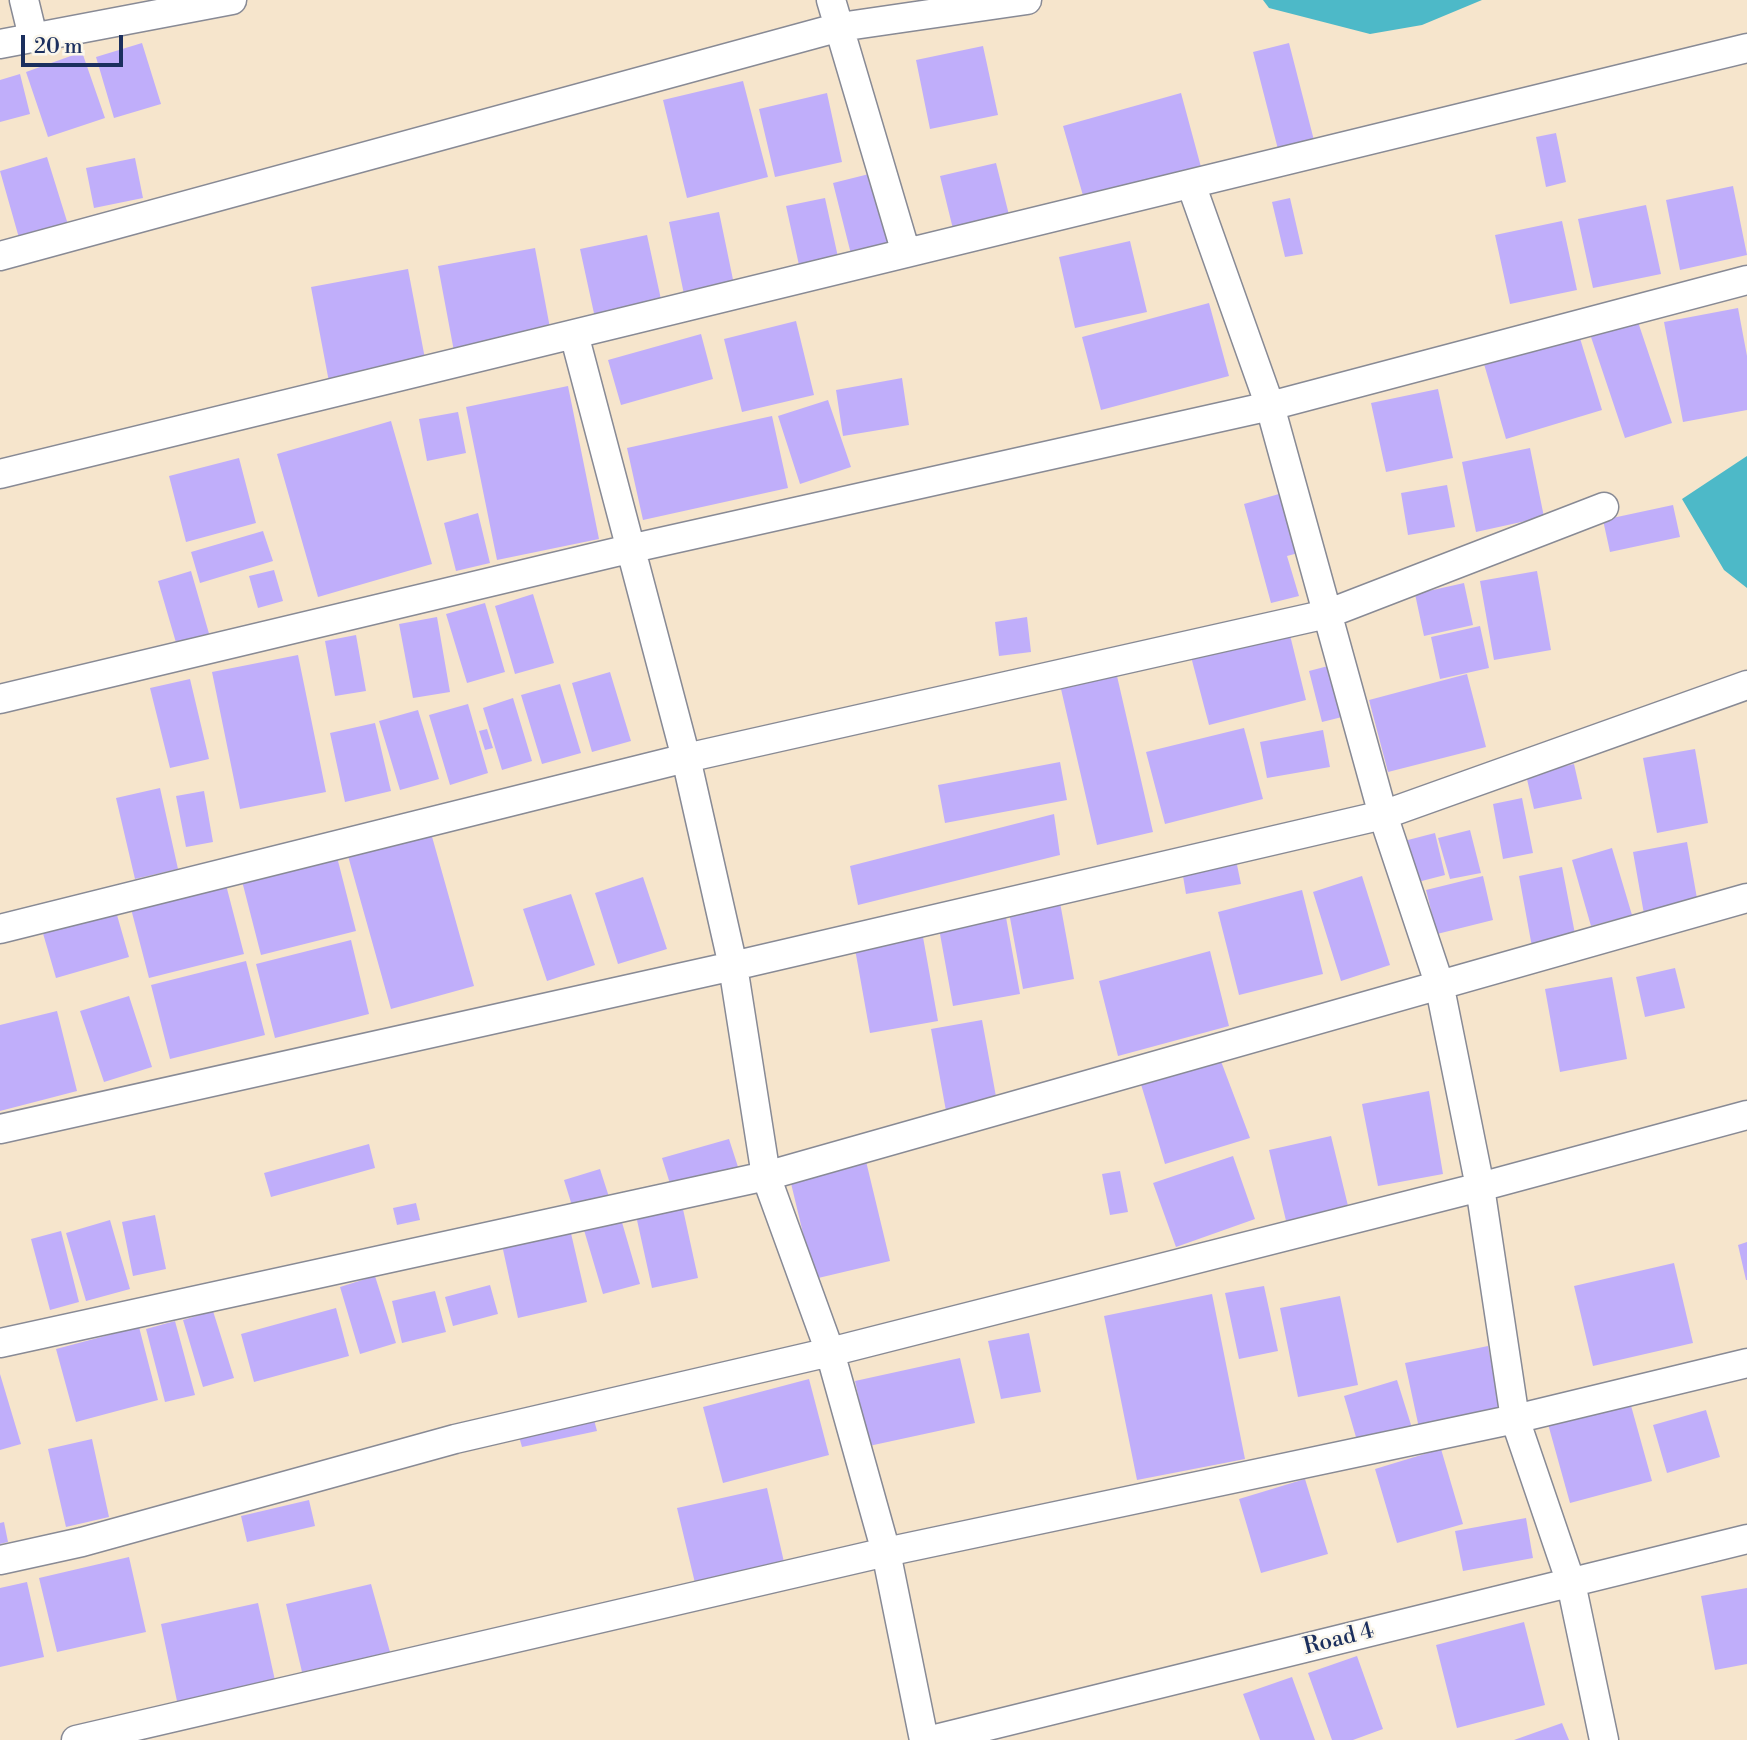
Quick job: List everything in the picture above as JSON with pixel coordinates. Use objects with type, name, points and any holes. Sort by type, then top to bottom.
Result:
[{"type":"street","points":[[24,0],[33,37]]},
{"type":"street","points":[[0,44],[232,0]]},
{"type":"street","points":[[831,0],[906,253]]},
{"type":"street","points":[[0,256],[840,27],[1027,0]]},
{"type":"street","points":[[0,474],[1747,48]]},
{"type":"street","points":[[1191,184],[1270,406],[1383,815],[1439,983],[1480,1187],[1515,1419],[1571,1583],[1604,1740]]},
{"type":"street","points":[[0,699],[629,549],[1270,406],[1747,279]]},
{"type":"street","points":[[575,334],[629,549],[686,758],[733,966],[766,1176],[831,1352],[886,1552],[924,1740]]},
{"type":"street","points":[[0,929],[686,758],[1327,614],[1604,507]]},
{"type":"street","points":[[0,1129],[733,966],[1383,815],[1747,685]]},
{"type":"street","points":[[0,1343],[766,1176],[1439,983],[1747,898]]},
{"type":"street","points":[[0,1560],[82,1542],[455,1439],[831,1352],[1480,1187],[1747,1115]]},
{"type":"street","points":[[76,1740],[886,1552],[1515,1419],[1747,1363]]},
{"type":"street","name":"Road 4","points":[[931,1740],[1747,1539]]},
{"type":"water","points":[[1263,0],[1482,0],[1422,25],[1370,34],[1269,8]]},
{"type":"water","points":[[1747,456],[1747,588],[1724,570],[1682,499]]},
{"type":"building","points":[[142,43],[161,104],[114,118],[96,57]]},
{"type":"building","points":[[1289,43],[1317,152],[1281,161],[1253,52]]},
{"type":"building","points":[[983,46],[998,115],[930,129],[916,60]]},
{"type":"building","points":[[82,52],[105,118],[48,137],[26,72]]},
{"type":"building","points":[[20,74],[30,114],[0,122],[0,80]]},
{"type":"building","points":[[743,81],[768,177],[687,198],[663,100]]},
{"type":"building","points":[[827,93],[842,162],[775,177],[759,109]]},
{"type":"building","points":[[1181,93],[1201,167],[1084,199],[1063,126]]},
{"type":"building","points":[[1556,133],[1566,182],[1546,187],[1536,137]]},
{"type":"building","points":[[47,157],[70,231],[21,245],[0,171]]},
{"type":"building","points":[[135,158],[143,198],[94,208],[86,168]]},
{"type":"building","points":[[996,163],[1009,215],[953,229],[940,176]]},
{"type":"building","points":[[877,172],[895,247],[852,258],[833,183]]},
{"type":"building","points":[[1733,186],[1747,255],[1680,270],[1666,200]]},
{"type":"building","points":[[825,198],[838,257],[799,265],[786,206]]},
{"type":"building","points":[[1290,198],[1303,254],[1285,257],[1272,202]]},
{"type":"building","points":[[1646,205],[1661,274],[1593,288],[1578,219]]},
{"type":"building","points":[[719,212],[736,294],[686,304],[669,222]]},
{"type":"building","points":[[1562,221],[1577,290],[1510,304],[1495,235]]},
{"type":"building","points":[[647,235],[662,304],[595,318],[580,249]]},
{"type":"building","points":[[1130,241],[1147,312],[1075,328],[1059,257]]},
{"type":"building","points":[[535,248],[553,344],[456,362],[438,266]]},
{"type":"building","points":[[408,269],[426,364],[329,382],[311,287]]},
{"type":"building","points":[[1209,303],[1229,376],[1101,410],[1082,337]]},
{"type":"building","points":[[1738,308],[1747,356],[1747,410],[1683,422],[1664,322]]},
{"type":"building","points":[[796,321],[814,395],[742,412],[724,339]]},
{"type":"building","points":[[1638,322],[1672,423],[1625,438],[1591,337]]},
{"type":"building","points":[[701,334],[713,379],[621,405],[608,360]]},
{"type":"building","points":[[1579,335],[1602,410],[1506,439],[1484,364]]},
{"type":"building","points":[[902,378],[909,425],[843,436],[836,390]]},
{"type":"building","points":[[568,386],[599,539],[497,560],[466,407]]},
{"type":"building","points":[[1438,389],[1453,458],[1386,472],[1371,403]]},
{"type":"building","points":[[828,400],[851,467],[800,484],[778,416]]},
{"type":"building","points":[[458,412],[466,453],[427,461],[419,419]]},
{"type":"building","points":[[772,416],[788,488],[643,520],[627,448]]},
{"type":"building","points":[[391,421],[432,564],[318,597],[277,454]]},
{"type":"building","points":[[1530,448],[1544,517],[1476,532],[1462,462]]},
{"type":"building","points":[[239,458],[256,523],[186,542],[169,476]]},
{"type":"building","points":[[1447,485],[1455,527],[1408,535],[1401,493]]},
{"type":"building","points":[[1286,492],[1302,552],[1287,556],[1299,596],[1271,603],[1244,504]]},
{"type":"building","points":[[1673,505],[1680,537],[1610,552],[1603,520]]},
{"type":"building","points":[[478,513],[490,563],[456,571],[444,523]]},
{"type":"building","points":[[263,531],[273,561],[200,583],[191,552]]},
{"type":"building","points":[[274,570],[283,601],[258,608],[249,576]]},
{"type":"building","points":[[191,571],[210,637],[177,646],[158,581]]},
{"type":"building","points":[[1537,571],[1551,650],[1494,660],[1480,581]]},
{"type":"building","points":[[1464,583],[1473,625],[1424,636],[1415,594]]},
{"type":"building","points":[[533,594],[554,663],[515,674],[495,606]]},
{"type":"building","points":[[485,603],[505,672],[467,683],[446,614]]},
{"type":"building","points":[[437,617],[450,692],[413,698],[399,624]]},
{"type":"building","points":[[1027,617],[1031,652],[999,656],[995,622]]},
{"type":"building","points":[[1480,626],[1489,668],[1440,679],[1431,637]]},
{"type":"building","points":[[1288,627],[1306,700],[1209,725],[1190,653]]},
{"type":"building","points":[[356,635],[366,691],[335,696],[325,641]]},
{"type":"building","points":[[298,655],[326,792],[240,809],[212,672]]},
{"type":"building","points":[[1332,665],[1346,716],[1322,722],[1309,671]]},
{"type":"building","points":[[610,672],[631,741],[592,752],[572,683]]},
{"type":"building","points":[[1467,674],[1486,747],[1388,772],[1369,700]]},
{"type":"building","points":[[1117,676],[1153,832],[1097,845],[1061,689]]},
{"type":"building","points":[[190,679],[209,759],[170,768],[150,688]]},
{"type":"building","points":[[560,684],[581,753],[542,764],[521,695]]},
{"type":"building","points":[[513,698],[532,761],[502,770],[483,708]]},
{"type":"building","points":[[468,704],[488,773],[450,785],[429,715]]},
{"type":"building","points":[[418,710],[439,779],[400,790],[379,721]]},
{"type":"building","points":[[375,723],[391,791],[345,802],[330,733]]},
{"type":"building","points":[[1244,728],[1263,799],[1165,824],[1146,752]]},
{"type":"building","points":[[487,729],[493,748],[485,750],[479,731]]},
{"type":"building","points":[[1323,730],[1330,767],[1267,778],[1260,742]]},
{"type":"building","points":[[1695,749],[1708,823],[1657,833],[1643,758]]},
{"type":"building","points":[[1060,762],[1067,800],[945,823],[938,785]]},
{"type":"building","points":[[1574,764],[1582,799],[1534,809],[1526,775]]},
{"type":"building","points":[[160,788],[178,869],[135,879],[116,798]]},
{"type":"building","points":[[204,791],[213,842],[186,847],[176,796]]},
{"type":"building","points":[[1522,798],[1533,853],[1503,859],[1493,804]]},
{"type":"building","points":[[1054,814],[1060,855],[858,905],[850,866]]},
{"type":"building","points":[[1470,830],[1481,873],[1450,879],[1438,838]]},
{"type":"building","points":[[431,833],[474,986],[391,1009],[348,856]]},
{"type":"building","points":[[1435,833],[1445,875],[1414,883],[1404,841]]},
{"type":"building","points":[[1687,842],[1698,904],[1644,914],[1633,852]]},
{"type":"building","points":[[1612,848],[1632,915],[1591,926],[1572,860]]},
{"type":"building","points":[[337,857],[356,931],[261,955],[242,881]]},
{"type":"building","points":[[1236,860],[1241,884],[1186,894],[1182,870]]},
{"type":"building","points":[[1562,867],[1576,939],[1532,947],[1519,876]]},
{"type":"building","points":[[1362,876],[1390,965],[1341,981],[1313,892]]},
{"type":"building","points":[[1483,876],[1493,920],[1437,934],[1426,890]]},
{"type":"building","points":[[643,877],[667,949],[618,964],[595,893]]},
{"type":"building","points":[[225,881],[244,954],[149,978],[130,905]]},
{"type":"building","points":[[1302,890],[1323,974],[1239,995],[1218,912]]},
{"type":"building","points":[[571,894],[595,965],[547,981],[523,909]]},
{"type":"building","points":[[1059,897],[1074,979],[1023,989],[1008,907]]},
{"type":"building","points":[[115,908],[129,957],[56,978],[42,930]]},
{"type":"building","points":[[1005,912],[1020,994],[953,1006],[938,923]]},
{"type":"building","points":[[923,937],[938,1021],[870,1033],[855,949]]},
{"type":"building","points":[[351,940],[369,1014],[275,1038],[256,964]]},
{"type":"building","points":[[1210,951],[1229,1026],[1118,1056],[1099,981]]},
{"type":"building","points":[[246,961],[265,1035],[170,1059],[151,985]]},
{"type":"building","points":[[1675,968],[1685,1008],[1645,1017],[1636,977]]},
{"type":"building","points":[[1612,977],[1627,1059],[1560,1072],[1545,989]]},
{"type":"building","points":[[129,996],[152,1067],[104,1082],[80,1011]]},
{"type":"building","points":[[57,1011],[77,1091],[0,1111],[0,1025]]},
{"type":"building","points":[[982,1020],[997,1102],[946,1111],[931,1029]]},
{"type":"building","points":[[1219,1056],[1250,1138],[1165,1164],[1140,1081]]},
{"type":"building","points":[[1429,1091],[1443,1174],[1378,1186],[1362,1104]]},
{"type":"building","points":[[1331,1136],[1350,1214],[1288,1229],[1269,1150]]},
{"type":"building","points":[[729,1139],[739,1170],[672,1190],[662,1158]]},
{"type":"building","points":[[369,1144],[375,1168],[271,1197],[264,1173]]},
{"type":"building","points":[[1233,1156],[1255,1219],[1176,1247],[1153,1183]]},
{"type":"building","points":[[865,1157],[890,1261],[814,1279],[789,1175]]},
{"type":"building","points":[[600,1169],[610,1200],[574,1212],[564,1180]]},
{"type":"building","points":[[1120,1171],[1128,1212],[1110,1215],[1102,1174]]},
{"type":"building","points":[[681,1200],[698,1278],[652,1288],[635,1211]]},
{"type":"building","points":[[416,1203],[420,1220],[397,1225],[393,1208]]},
{"type":"building","points":[[155,1215],[166,1269],[133,1276],[122,1222]]},
{"type":"building","points":[[621,1219],[640,1284],[603,1294],[584,1230]]},
{"type":"building","points":[[110,1220],[130,1289],[86,1301],[66,1233]]},
{"type":"building","points":[[570,1229],[587,1302],[518,1318],[502,1245]]},
{"type":"building","points":[[61,1231],[79,1302],[50,1310],[31,1239]]},
{"type":"building","points":[[1747,1242],[1747,1280],[1746,1280],[1738,1245]]},
{"type":"building","points":[[1674,1263],[1693,1343],[1593,1366],[1574,1286]]},
{"type":"building","points":[[375,1276],[396,1343],[360,1354],[340,1287]]},
{"type":"building","points":[[490,1285],[498,1314],[453,1326],[445,1297]]},
{"type":"building","points":[[1264,1286],[1278,1351],[1239,1359],[1225,1293]]},
{"type":"building","points":[[435,1291],[446,1332],[402,1343],[392,1301]]},
{"type":"building","points":[[1212,1294],[1245,1459],[1137,1480],[1104,1316]]},
{"type":"building","points":[[1340,1296],[1358,1385],[1298,1397],[1280,1308]]},
{"type":"building","points":[[336,1308],[349,1356],[254,1382],[241,1334]]},
{"type":"building","points":[[213,1311],[234,1378],[203,1387],[183,1320]]},
{"type":"building","points":[[175,1321],[195,1395],[165,1402],[146,1329]]},
{"type":"building","points":[[139,1327],[158,1400],[76,1422],[56,1349]]},
{"type":"building","points":[[1029,1333],[1041,1392],[1001,1399],[988,1341]]},
{"type":"building","points":[[1488,1346],[1501,1411],[1419,1428],[1405,1363]]},
{"type":"building","points":[[960,1358],[975,1423],[869,1446],[855,1381]]},
{"type":"building","points":[[0,1374],[21,1444],[0,1450]]},
{"type":"building","points":[[809,1379],[829,1455],[723,1483],[703,1407]]},
{"type":"building","points":[[1397,1380],[1412,1428],[1358,1444],[1344,1396]]},
{"type":"building","points":[[1630,1402],[1652,1481],[1570,1503],[1548,1424]]},
{"type":"building","points":[[1706,1410],[1720,1457],[1667,1473],[1653,1425]]},
{"type":"building","points":[[593,1416],[597,1431],[522,1447],[518,1433]]},
{"type":"building","points":[[92,1439],[109,1517],[66,1527],[48,1449]]},
{"type":"building","points":[[1441,1449],[1463,1524],[1397,1543],[1375,1469]]},
{"type":"building","points":[[1305,1479],[1328,1554],[1261,1573],[1239,1499]]},
{"type":"building","points":[[767,1488],[784,1562],[695,1583],[677,1508]]},
{"type":"building","points":[[309,1500],[315,1526],[247,1542],[241,1516]]},
{"type":"building","points":[[1526,1518],[1533,1558],[1463,1571],[1455,1531]]},
{"type":"building","points":[[4,1522],[8,1542],[0,1544],[0,1523]]},
{"type":"building","points":[[129,1557],[146,1632],[57,1652],[39,1578]]},
{"type":"building","points":[[27,1582],[44,1657],[0,1667],[0,1588]]},
{"type":"building","points":[[371,1584],[390,1652],[302,1672],[286,1604]]},
{"type":"building","points":[[1747,1588],[1747,1664],[1715,1670],[1701,1596]]},
{"type":"building","points":[[258,1603],[276,1685],[178,1706],[161,1624]]},
{"type":"building","points":[[1524,1622],[1545,1705],[1457,1728],[1436,1645]]},
{"type":"building","points":[[1357,1656],[1383,1729],[1353,1740],[1332,1740],[1308,1673]]},
{"type":"building","points":[[1292,1677],[1315,1740],[1260,1740],[1243,1694]]},
{"type":"building","points":[[1562,1723],[1569,1740],[1514,1740]]}]
